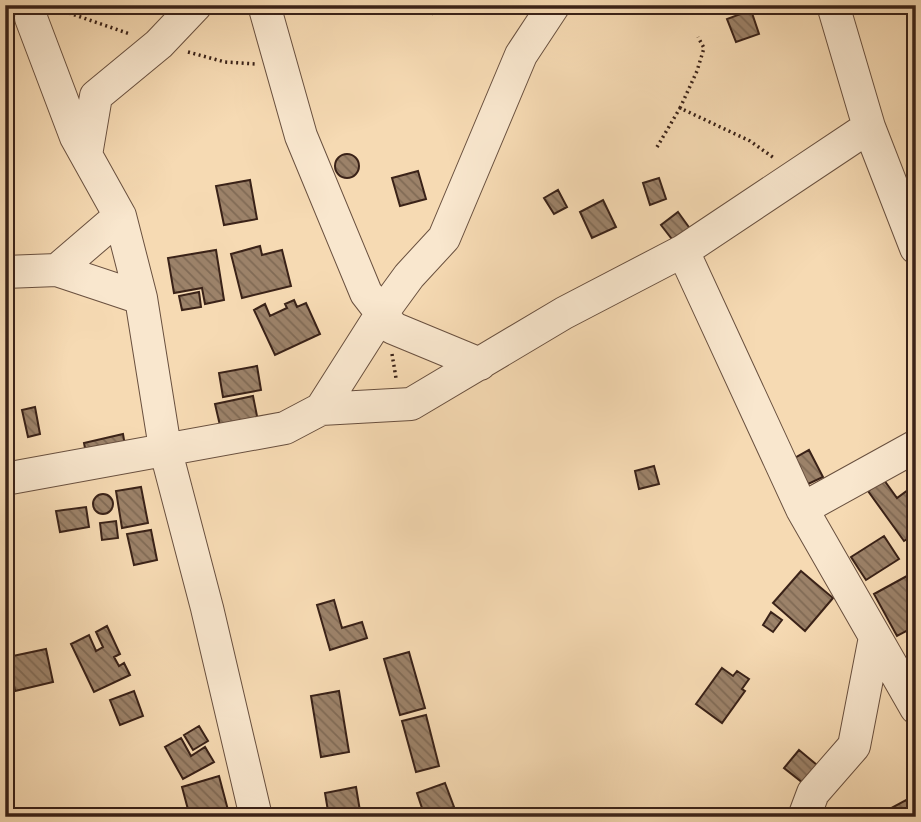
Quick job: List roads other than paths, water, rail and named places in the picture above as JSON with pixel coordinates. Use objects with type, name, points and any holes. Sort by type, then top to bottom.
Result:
[{"type":"street","points":[[32,5],[31,18],[76,137],[120,215],[141,298],[165,448],[207,608],[256,817]]},
{"type":"street","points":[[86,155],[96,96],[159,44],[196,5]]},
{"type":"street","points":[[264,5],[301,136],[366,293],[388,320],[480,364]]},
{"type":"street","points":[[5,479],[285,428],[321,408],[388,320],[409,276],[444,238],[521,55],[554,5]]},
{"type":"street","points":[[833,5],[869,127],[916,248]]},
{"type":"street","points":[[321,408],[411,404],[564,313],[683,251],[869,127]]},
{"type":"street","points":[[57,270],[120,215]]},
{"type":"street","points":[[683,251],[802,509],[916,708]]},
{"type":"street","points":[[5,272],[57,270],[141,298]]},
{"type":"street","points":[[802,509],[916,446]]},
{"type":"street","points":[[804,817],[813,793],[854,746],[875,637]]}]
